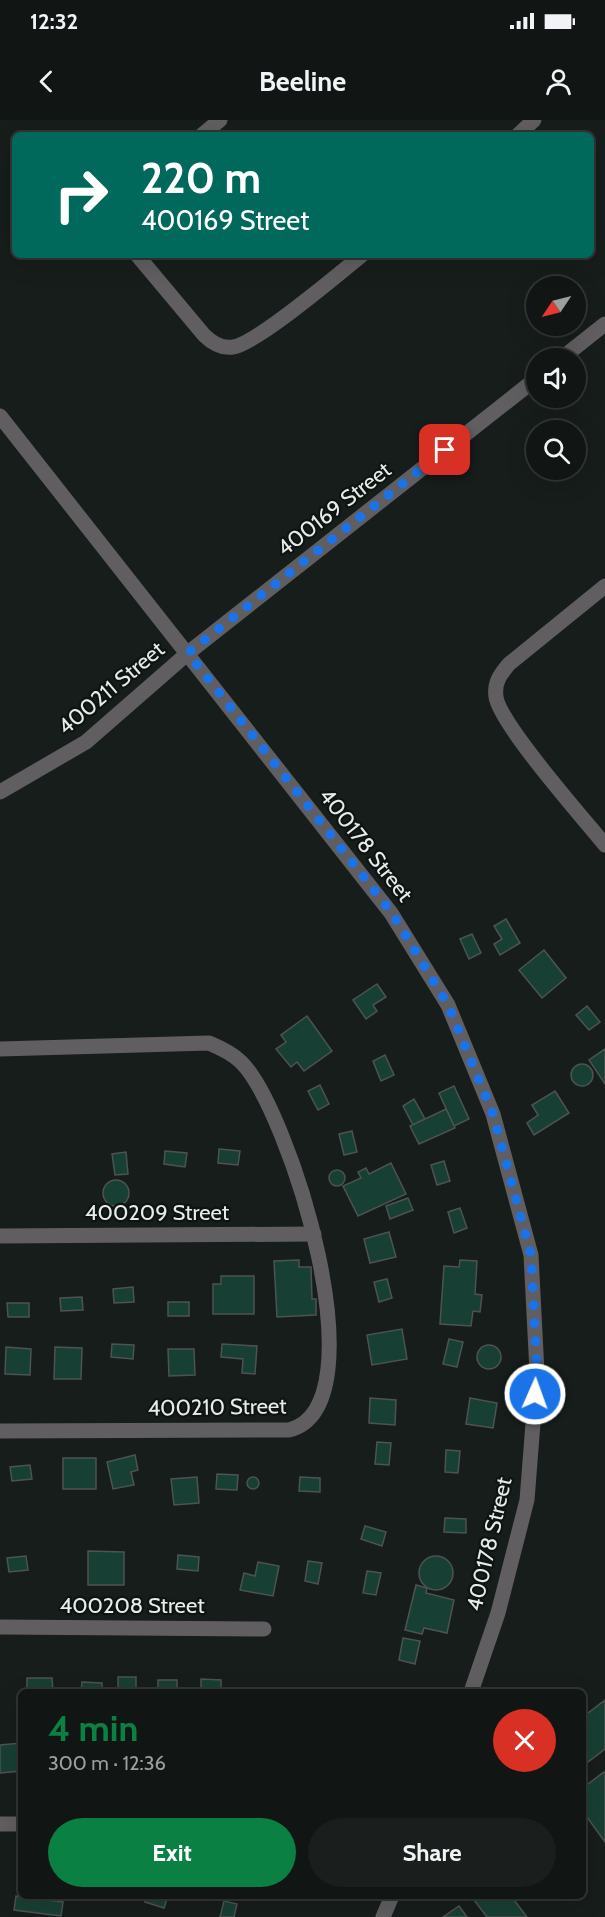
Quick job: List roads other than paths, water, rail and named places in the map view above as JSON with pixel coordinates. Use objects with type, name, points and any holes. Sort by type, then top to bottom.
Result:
[{"type":"street","points":[[206,132],[220,120]]},
{"type":"street","points":[[521,132],[534,120]]},
{"type":"street","points":[[140,258],[204,335],[213,343],[234,347],[248,342],[358,258]]},
{"type":"street","points":[[574,348],[605,324]]},
{"type":"street","name":"400169 Street","points":[[188,653],[526,387]]},
{"type":"street","name":"400178 Street","points":[[0,416],[392,913],[448,1005],[493,1114],[531,1255],[537,1372],[527,1500],[498,1613],[472,1689]]},
{"type":"street","points":[[603,838],[513,730],[495,696],[496,679],[509,664],[605,586]]},
{"type":"street","name":"400211 Street","points":[[0,792],[86,742],[188,653]]},
{"type":"street","name":"400210 Street","points":[[0,1049],[209,1043],[242,1062],[258,1085],[275,1121],[303,1192],[314,1234],[325,1294],[330,1355],[326,1388],[320,1406],[311,1419],[300,1427],[278,1430],[0,1431]]},
{"type":"street","name":"400209 Street","points":[[0,1236],[314,1234]]},
{"type":"street","name":"400208 Street","points":[[0,1627],[264,1629]]},
{"type":"street","points":[[0,1824],[18,1824]]},
{"type":"street","points":[[383,1917],[391,1899]]}]
